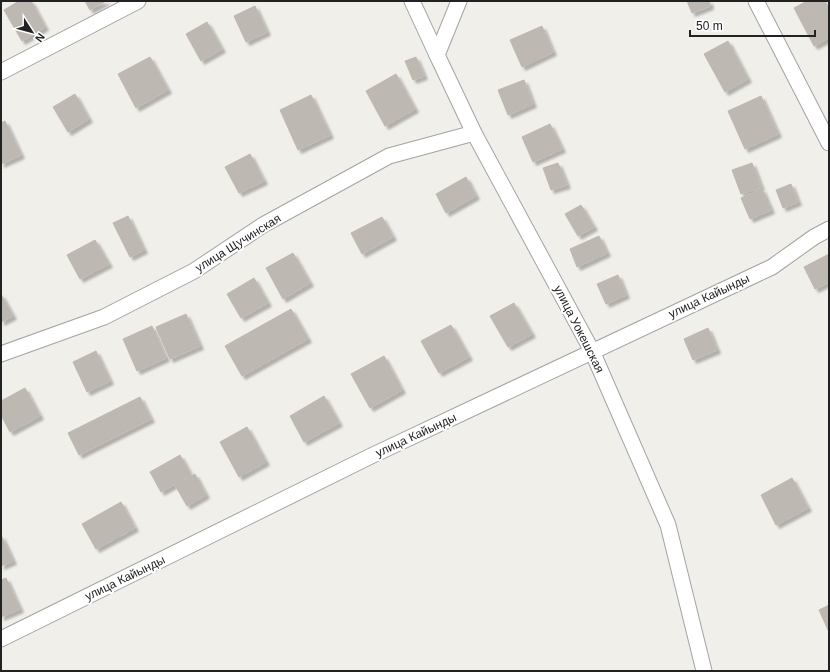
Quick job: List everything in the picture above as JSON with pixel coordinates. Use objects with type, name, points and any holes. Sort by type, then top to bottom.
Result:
[{"type":"street","points":[[1,72],[138,1]]},
{"type":"street","name":"улица Уокешская","points":[[412,1],[474,133],[592,351],[668,525],[704,671]]},
{"type":"street","points":[[438,55],[459,1]]},
{"type":"street","points":[[756,1],[829,143]]},
{"type":"street","name":"улица Щучинская","points":[[1,354],[104,317],[194,271],[263,225],[389,156],[474,133]]},
{"type":"street","name":"улица Кайынды","points":[[1,639],[371,456],[772,266],[814,236],[829,228]]},
{"type":"building","points":[[19,1],[31,1],[45,27],[22,41],[4,10]]},
{"type":"building","points":[[85,1],[106,1],[90,10]]},
{"type":"building","points":[[687,1],[709,1],[710,6],[692,13]]},
{"type":"building","points":[[807,1],[825,1],[829,9],[829,38],[814,46],[794,8]]},
{"type":"building","points":[[255,6],[267,32],[246,42],[234,16]]},
{"type":"building","points":[[207,22],[222,49],[201,61],[186,34]]},
{"type":"building","points":[[542,26],[553,52],[522,67],[510,40]]},
{"type":"building","points":[[728,41],[748,79],[725,92],[704,54]]},
{"type":"building","points":[[150,57],[168,90],[136,108],[118,74]]},
{"type":"building","points":[[416,57],[424,76],[413,80],[405,61]]},
{"type":"building","points":[[396,74],[415,109],[385,126],[366,91]]},
{"type":"building","points":[[524,80],[533,104],[508,115],[498,90]]},
{"type":"building","points":[[75,94],[89,119],[68,132],[53,107]]},
{"type":"building","points":[[311,95],[330,135],[298,150],[280,110]]},
{"type":"building","points":[[761,96],[778,134],[745,149],[728,111]]},
{"type":"building","points":[[5,121],[21,155],[1,164],[1,123]]},
{"type":"building","points":[[550,124],[562,149],[533,162],[522,137]]},
{"type":"building","points":[[250,154],[264,181],[239,193],[225,167]]},
{"type":"building","points":[[558,163],[567,185],[551,190],[543,168]]},
{"type":"building","points":[[752,163],[761,187],[741,194],[732,170]]},
{"type":"building","points":[[466,177],[476,196],[446,213],[436,194]]},
{"type":"building","points":[[791,184],[798,202],[783,208],[776,190]]},
{"type":"building","points":[[762,189],[771,210],[750,219],[741,198]]},
{"type":"building","points":[[581,205],[594,227],[578,236],[565,214]]},
{"type":"building","points":[[128,216],[144,250],[130,257],[113,223]]},
{"type":"building","points":[[382,217],[393,237],[362,254],[351,233]]},
{"type":"building","points":[[599,236],[607,253],[577,267],[570,249]]},
{"type":"building","points":[[95,240],[109,264],[80,279],[67,255]]},
{"type":"building","points":[[293,253],[310,283],[283,299],[266,268]]},
{"type":"building","points":[[829,254],[829,282],[815,289],[804,267]]},
{"type":"building","points":[[618,275],[626,295],[606,304],[597,284]]},
{"type":"building","points":[[254,278],[268,303],[241,318],[227,294]]},
{"type":"building","points":[[1,294],[13,316],[1,322]]},
{"type":"building","points":[[514,303],[532,334],[508,347],[490,316]]},
{"type":"building","points":[[291,309],[308,339],[242,376],[225,346]]},
{"type":"building","points":[[186,314],[200,346],[170,359],[156,327]]},
{"type":"building","points":[[451,325],[469,357],[439,373],[421,341]]},
{"type":"building","points":[[152,326],[166,358],[137,371],[123,339]]},
{"type":"building","points":[[708,328],[717,350],[693,360],[684,339]]},
{"type":"building","points":[[96,351],[110,381],[87,392],[73,362]]},
{"type":"building","points":[[384,356],[402,390],[370,408],[351,374]]},
{"type":"building","points":[[25,388],[40,416],[10,432],[1,415],[1,401]]},
{"type":"building","points":[[324,396],[339,423],[304,442],[290,416]]},
{"type":"building","points":[[140,397],[151,419],[79,455],[68,433]]},
{"type":"building","points":[[247,427],[266,462],[239,477],[220,442]]},
{"type":"building","points":[[180,455],[191,475],[161,492],[150,472]]},
{"type":"building","points":[[195,474],[206,495],[187,506],[175,485]]},
{"type":"building","points":[[792,478],[808,508],[776,525],[761,495]]},
{"type":"building","points":[[121,502],[135,528],[96,549],[82,524]]},
{"type":"building","points":[[1,535],[13,561],[1,566]]},
{"type":"building","points":[[6,578],[20,609],[1,617],[1,580]]},
{"type":"building","points":[[829,605],[829,632],[819,610]]}]
